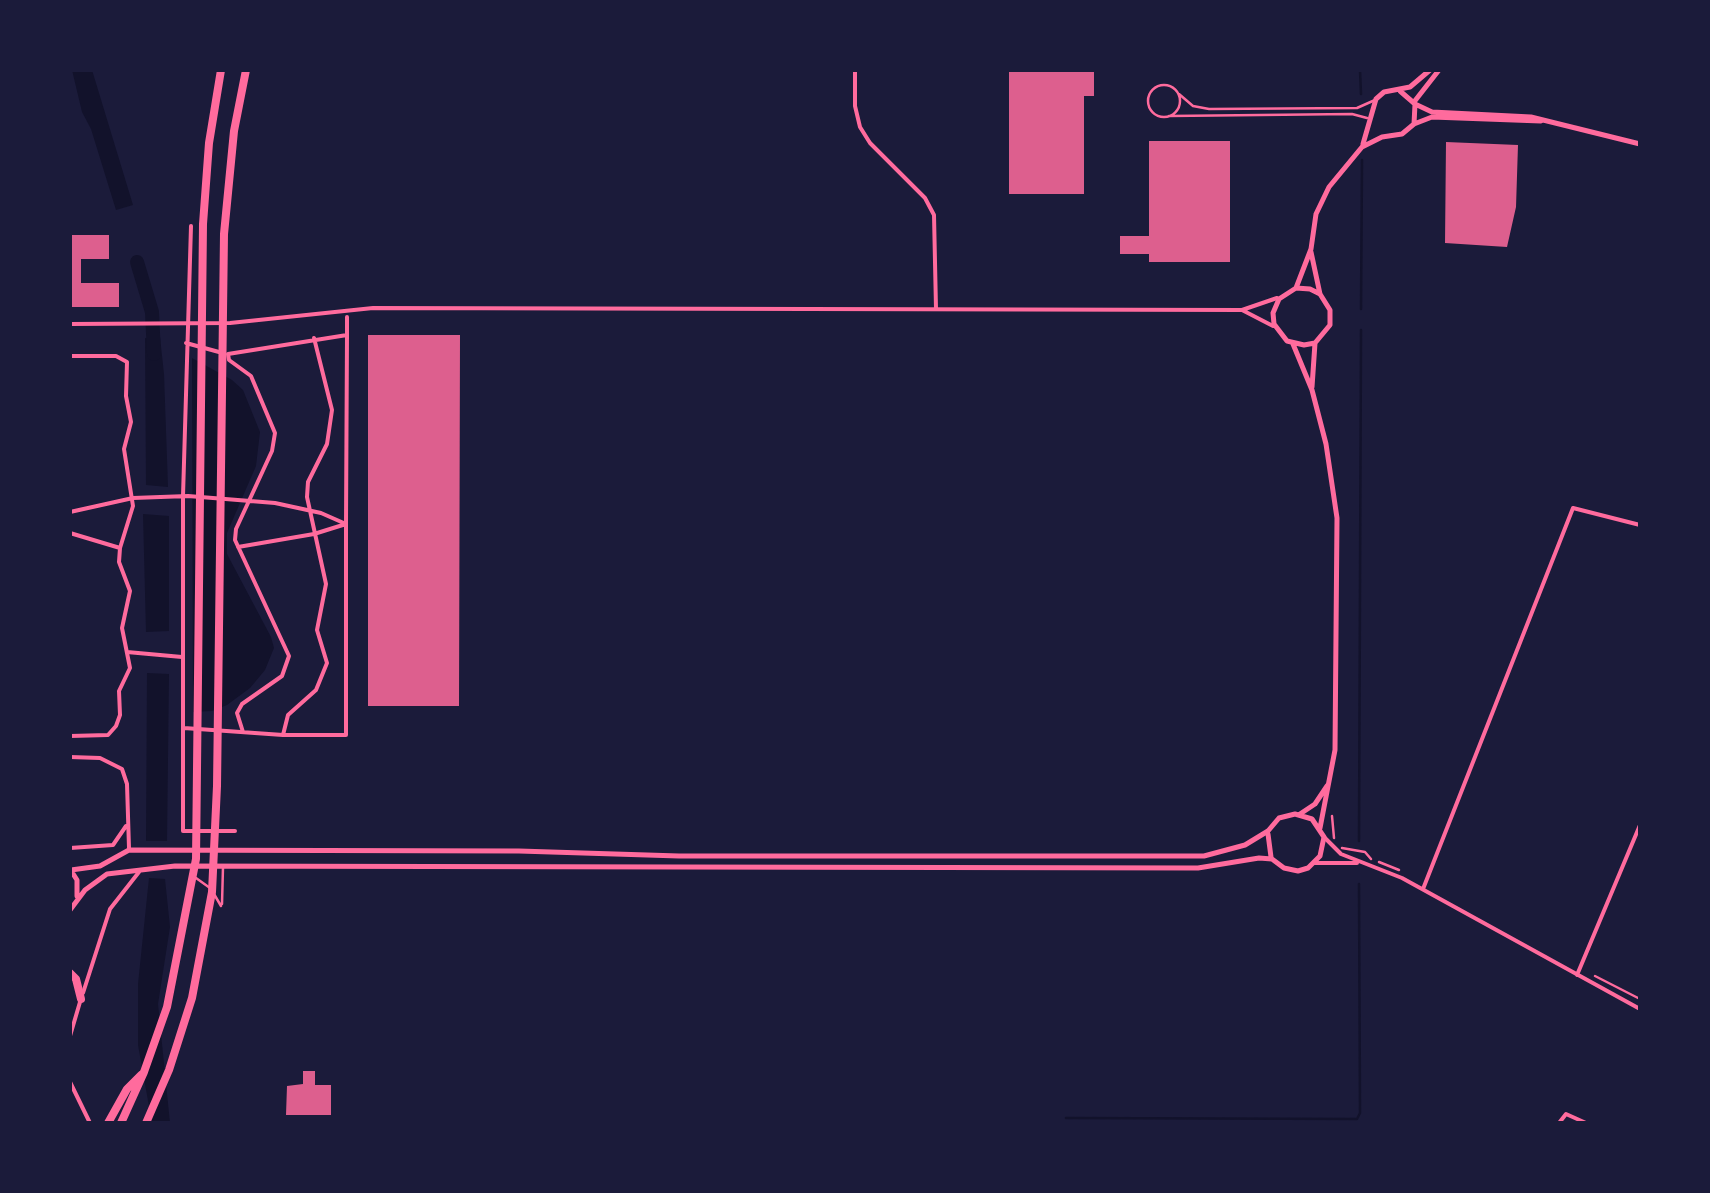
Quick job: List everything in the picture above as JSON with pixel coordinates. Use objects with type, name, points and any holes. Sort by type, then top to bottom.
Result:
[{"type":"highway","points":[[121,1123],[167,1007],[196,859],[203,224],[209,142],[221,70]]},
{"type":"highway","points":[[146,1123],[169,1070],[192,998],[212,892],[218,786],[224,234],[232,146],[246,70]]},
{"type":"highway","points":[[70,973],[80,986],[81,999]]},
{"type":"highway","points":[[108,1123],[127,1090],[144,1072]]},
{"type":"street","points":[[855,70],[855,106],[860,128],[870,143],[926,198],[934,215],[936,309]]},
{"type":"street","points":[[1281,296],[1273,313],[1282,338],[1293,344],[1314,343],[1325,334],[1331,320],[1328,305],[1320,294],[1311,249],[1313,225],[1322,200],[1362,147],[1376,99],[1389,90],[1400,91],[1416,84],[1430,70]]},
{"type":"street","points":[[1414,124],[1420,90],[1439,70]]},
{"type":"street","points":[[1400,91],[1432,112],[1531,116],[1544,122]]},
{"type":"street","points":[[1362,147],[1388,135],[1402,134],[1414,124],[1432,118],[1544,122],[1640,144]]},
{"type":"street","points":[[1372,119],[1388,135]]},
{"type":"street","points":[[190,226],[183,830],[235,831]]},
{"type":"street","points":[[70,324],[242,322],[373,308],[1242,310],[1296,288],[1311,249]]},
{"type":"street","points":[[1296,288],[1320,294]]},
{"type":"street","points":[[1242,310],[1275,327]]},
{"type":"street","points":[[184,728],[282,735],[346,734],[347,317]]},
{"type":"street","points":[[186,343],[228,354],[347,336]]},
{"type":"street","points":[[282,735],[288,715],[316,690],[327,663],[317,630],[326,584],[309,511],[308,482],[327,444],[332,410],[314,338]]},
{"type":"street","points":[[1312,390],[1314,343]]},
{"type":"street","points":[[1293,344],[1312,390],[1332,467],[1337,518],[1334,762],[1320,828]]},
{"type":"street","points":[[228,354],[228,360],[250,376],[276,432],[272,451],[236,529],[238,547],[288,656],[282,676],[242,704],[237,713],[243,732]]},
{"type":"street","points":[[70,356],[116,356],[127,362],[126,396],[131,422],[124,449],[133,498],[119,562],[130,591],[122,628],[130,668],[119,692],[120,715],[116,726],[101,737],[70,736]]},
{"type":"street","points":[[70,512],[133,498],[185,496],[248,499],[309,511],[346,524]]},
{"type":"street","points":[[1423,889],[1573,508],[1640,526]]},
{"type":"street","points":[[238,547],[314,534],[346,524]]},
{"type":"street","points":[[70,533],[120,548]]},
{"type":"street","points":[[128,652],[184,658]]},
{"type":"street","points":[[70,757],[100,758],[122,769],[128,784],[129,850]]},
{"type":"street","points":[[70,910],[78,884],[70,869],[100,866],[129,850],[1175,856],[1232,850],[1268,831],[1282,817],[1300,814],[1315,804],[1328,784]]},
{"type":"street","points":[[1300,814],[1312,819],[1334,850],[1423,889],[1640,1009]]},
{"type":"street","points":[[70,848],[114,845],[128,821]]},
{"type":"street","points":[[1577,976],[1640,825]]},
{"type":"street","points":[[1268,831],[1267,846],[1272,859]]},
{"type":"street","points":[[76,899],[107,874],[175,866],[1139,869],[1198,868],[1259,858],[1272,859],[1290,870],[1308,868],[1314,863],[1320,856],[1324,837]]},
{"type":"street","points":[[1314,863],[1362,863]]},
{"type":"street","points":[[70,1036],[110,908],[142,868]]},
{"type":"street","points":[[70,1082],[90,1123]]},
{"type":"street","points":[[1558,1123],[1564,1114],[1586,1123]]},
{"type":"lane","points":[[1372,119],[1352,114],[1160,116],[1152,112],[1148,95],[1152,88],[1162,84],[1172,86],[1186,102],[1210,108],[1357,108],[1376,99]]},
{"type":"lane","points":[[1170,116],[1178,110],[1179,94]]},
{"type":"lane","points":[[175,866],[210,888],[222,906],[223,865]]},
{"type":"shaded area","points":[[72,70],[92,70],[133,205],[116,210],[82,112]]},
{"type":"shaded area","points":[[160,337],[168,487],[146,485],[145,338]]},
{"type":"shaded area","points":[[192,358],[243,390],[260,432],[256,466],[227,533],[227,554],[274,648],[265,670],[250,688],[227,705],[193,712]]},
{"type":"shaded area","points":[[143,514],[169,516],[169,631],[146,632]]},
{"type":"shaded area","points":[[147,673],[169,674],[167,841],[146,841]]},
{"type":"shaded area","points":[[149,878],[165,879],[170,927],[158,1004],[170,1123],[152,1123],[138,1045],[138,984]]},
{"type":"building","points":[[1009,70],[1094,70],[1094,96],[1084,96],[1084,194],[1009,194]]},
{"type":"building","points":[[1149,141],[1230,141],[1230,262],[1149,262],[1149,254],[1120,254],[1120,236],[1149,236]]},
{"type":"building","points":[[1446,142],[1518,145],[1516,207],[1507,247],[1445,243]]},
{"type":"building","points":[[70,235],[109,235],[109,259],[81,259],[81,283],[119,283],[119,307],[70,307]]},
{"type":"building","points":[[368,335],[460,335],[459,706],[368,706]]},
{"type":"building","points":[[303,1071],[315,1071],[315,1085],[331,1085],[331,1115],[286,1115],[287,1086],[303,1084]]},
{"type":"waterway","points":[[1360,70],[1361,94]]},
{"type":"waterway","points":[[1361,309],[1362,160]]},
{"type":"waterway","points":[[137,262],[152,312],[154,354]]},
{"type":"waterway","points":[[1359,841],[1361,330]]},
{"type":"waterway","points":[[1066,1118],[1357,1119],[1359,884]]}]
